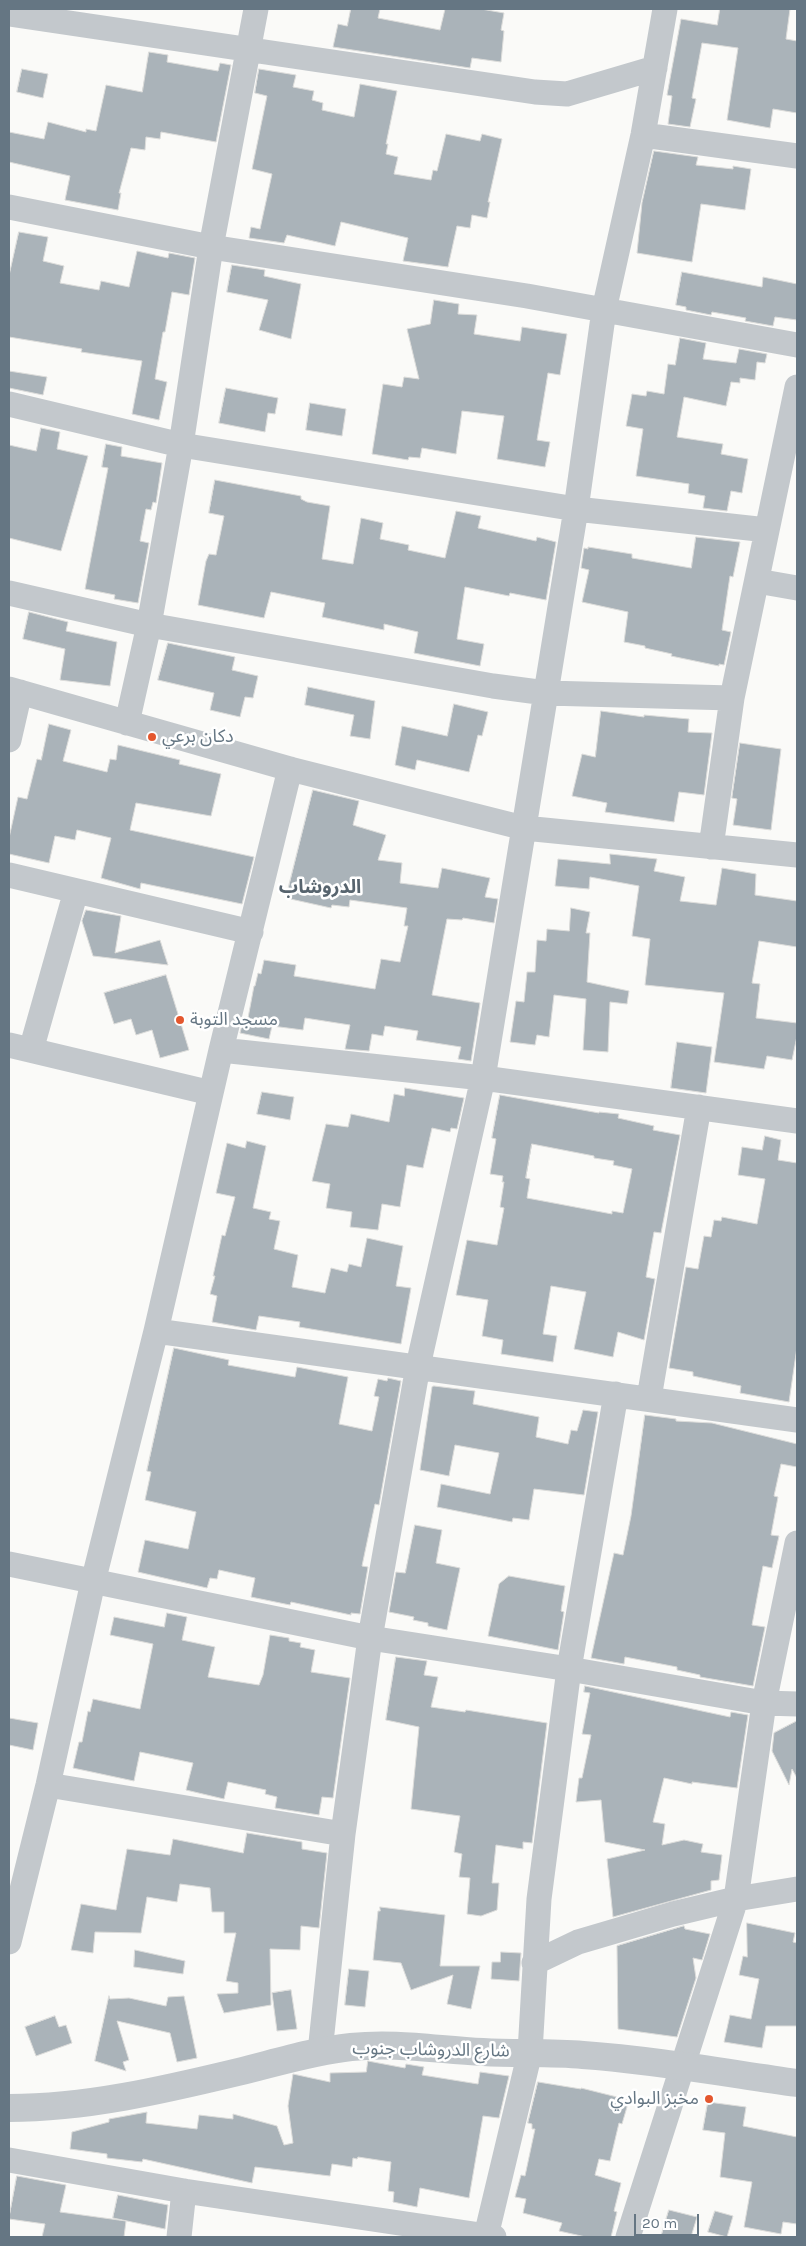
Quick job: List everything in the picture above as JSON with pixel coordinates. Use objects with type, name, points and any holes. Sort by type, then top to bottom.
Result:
[{"type":"street","points":[[127,723],[149,625],[211,247],[256,9]]},
{"type":"street","points":[[320,2052],[343,1834],[370,1638],[418,1366],[483,1078],[576,509],[604,310],[643,135],[666,9]]},
{"type":"street","points":[[9,14],[535,92],[567,94],[655,68]]},
{"type":"street","points":[[643,135],[797,156]]},
{"type":"street","points":[[10,210],[211,247],[473,287],[797,345]]},
{"type":"street","points":[[712,848],[732,698],[797,387]]},
{"type":"street","points":[[9,404],[180,445],[576,509],[767,530]]},
{"type":"street","points":[[757,581],[797,588]]},
{"type":"street","points":[[9,593],[149,625],[493,686],[546,693],[732,698]]},
{"type":"street","points":[[9,740],[14,691],[290,769],[524,828],[797,855]]},
{"type":"street","points":[[9,1942],[18,1872],[48,1784],[93,1582],[156,1331],[221,1050],[290,769]]},
{"type":"street","points":[[9,875],[251,932]]},
{"type":"street","points":[[76,892],[20,1047],[211,1093]]},
{"type":"street","points":[[221,1050],[483,1078],[797,1121]]},
{"type":"street","points":[[649,1398],[699,1107]]},
{"type":"street","points":[[156,1331],[797,1420]]},
{"type":"street","points":[[9,2160],[184,2191],[490,2236],[530,2052],[539,1899],[569,1669],[616,1394]]},
{"type":"street","points":[[628,2237],[684,2067],[736,1899],[764,1704],[797,1543]]},
{"type":"street","points":[[9,1564],[370,1638],[569,1669],[764,1704],[797,1704]]},
{"type":"street","points":[[48,1784],[343,1834]]},
{"type":"street","points":[[534,1963],[578,1942],[736,1899],[797,1889]]},
{"type":"street","name":"شارع الدروشاب جنوب","points":[[9,2108],[48,2108],[112,2099],[234,2073],[320,2052],[351,2047],[383,2045],[484,2052],[585,2055],[797,2083]]},
{"type":"street","points":[[179,2237],[184,2191]]},
{"type":"building","points":[[351,9],[380,9],[378,18],[440,30],[445,9],[481,9],[504,13],[501,30],[504,31],[501,62],[472,58],[470,68],[333,47],[338,24],[347,26]]},
{"type":"building","points":[[720,9],[790,9],[786,39],[797,41],[797,113],[773,109],[770,128],[727,120],[738,48],[702,43],[692,98],[696,99],[690,127],[668,124],[672,96],[667,95],[681,19],[717,25]]},
{"type":"building","points":[[149,52],[168,55],[167,62],[218,71],[220,63],[231,65],[216,142],[161,132],[160,139],[146,137],[145,150],[131,148],[119,193],[121,193],[118,210],[65,200],[70,176],[9,162],[9,132],[44,139],[48,122],[86,132],[86,129],[96,131],[106,85],[142,92]]},
{"type":"building","points":[[22,69],[48,74],[43,98],[17,92]]},
{"type":"building","points":[[259,69],[296,75],[293,87],[314,91],[312,100],[323,103],[322,110],[354,117],[360,84],[397,91],[386,144],[388,144],[386,154],[398,157],[394,174],[431,180],[433,170],[437,171],[446,134],[480,141],[482,134],[502,139],[488,202],[490,202],[487,218],[472,215],[470,228],[457,226],[448,267],[403,261],[408,238],[341,222],[335,246],[287,235],[284,243],[249,238],[251,227],[260,229],[272,174],[252,169],[267,96],[255,93]]},
{"type":"building","points":[[654,151],[698,157],[696,165],[733,169],[733,166],[751,169],[745,210],[701,204],[692,262],[637,253],[642,203]]},
{"type":"building","points":[[19,232],[48,237],[43,261],[64,266],[60,283],[99,290],[101,281],[129,287],[137,251],[168,258],[169,253],[195,258],[189,295],[172,292],[165,332],[163,332],[155,379],[167,382],[159,420],[132,414],[142,361],[81,352],[82,349],[9,337],[9,276]]},
{"type":"building","points":[[232,265],[265,270],[264,276],[301,284],[291,339],[259,330],[268,300],[227,292]]},
{"type":"building","points":[[682,272],[762,287],[763,277],[797,284],[797,320],[775,317],[773,326],[745,321],[746,318],[712,312],[711,315],[686,310],[686,307],[676,305]]},
{"type":"building","points":[[434,300],[459,304],[458,314],[477,315],[474,334],[520,341],[522,327],[567,334],[560,375],[548,373],[537,440],[550,442],[545,467],[497,459],[504,416],[462,411],[456,454],[422,448],[420,458],[409,457],[408,460],[372,454],[383,384],[402,387],[404,377],[419,379],[407,329],[430,324]]},
{"type":"building","points":[[680,338],[706,343],[703,359],[736,363],[739,349],[767,354],[765,363],[757,362],[755,380],[740,378],[740,383],[731,382],[726,406],[684,397],[677,437],[723,444],[721,454],[748,459],[742,493],[731,491],[727,511],[703,508],[705,496],[688,493],[689,484],[636,476],[643,429],[626,426],[632,394],[646,396],[647,391],[664,394],[668,364],[675,365]]},
{"type":"building","points":[[9,371],[47,377],[43,395],[9,388]]},
{"type":"building","points":[[226,388],[278,398],[275,414],[268,413],[265,432],[219,423]]},
{"type":"building","points":[[310,403],[346,409],[342,436],[306,430]]},
{"type":"building","points":[[41,428],[60,432],[57,449],[88,456],[61,551],[9,538],[9,445],[36,451]]},
{"type":"building","points":[[106,444],[122,447],[121,456],[162,463],[156,503],[153,502],[151,510],[146,509],[140,541],[149,543],[138,603],[114,599],[115,595],[85,589],[108,468],[102,467]]},
{"type":"building","points":[[215,480],[301,496],[301,499],[307,502],[330,506],[322,559],[353,564],[361,518],[383,523],[380,539],[409,545],[408,550],[445,558],[456,511],[481,516],[478,528],[536,541],[537,537],[556,542],[546,600],[510,593],[509,596],[465,587],[457,639],[484,644],[480,666],[414,653],[418,632],[384,624],[384,630],[322,617],[325,603],[271,592],[264,618],[198,605],[206,561],[209,554],[216,555],[224,516],[209,513]]},
{"type":"building","points":[[696,537],[740,542],[733,577],[730,576],[722,630],[731,632],[724,665],[719,664],[719,666],[671,656],[672,654],[624,642],[628,612],[582,602],[589,570],[581,568],[584,548],[632,554],[632,558],[691,568]]},
{"type":"building","points":[[29,612],[68,622],[66,631],[117,642],[110,686],[60,680],[65,649],[23,639]]},
{"type":"building","points":[[168,643],[235,657],[232,670],[258,676],[253,698],[245,697],[240,717],[210,710],[214,693],[158,680]]},
{"type":"building","points":[[308,687],[375,701],[370,739],[350,736],[354,715],[305,705]]},
{"type":"building","points":[[454,704],[488,712],[482,736],[478,735],[469,772],[417,760],[415,770],[395,765],[402,726],[447,736]]},
{"type":"building","points":[[601,711],[644,717],[644,715],[689,719],[688,732],[712,733],[704,795],[679,792],[674,822],[605,812],[607,803],[572,796],[582,754],[595,757]]},
{"type":"building","points":[[49,724],[71,730],[63,761],[107,772],[110,759],[116,760],[118,745],[180,760],[179,764],[221,774],[211,816],[136,803],[130,830],[254,857],[242,904],[141,883],[140,889],[101,878],[111,838],[77,830],[75,840],[55,836],[49,863],[9,854],[9,838],[18,797],[27,799],[37,759],[41,760]]},
{"type":"building","points":[[740,743],[781,749],[771,830],[733,825],[737,799],[732,798]]},
{"type":"building","points":[[313,790],[359,801],[353,825],[386,835],[378,860],[402,863],[400,883],[438,888],[442,868],[490,878],[485,897],[498,899],[494,923],[463,918],[462,920],[447,919],[432,995],[480,1003],[471,1061],[458,1059],[461,1047],[416,1040],[418,1031],[385,1026],[383,1036],[372,1034],[369,1051],[345,1049],[350,1025],[305,1018],[303,1030],[272,1026],[269,1039],[240,1033],[244,1017],[248,1018],[254,986],[258,973],[261,974],[264,960],[296,965],[294,976],[375,989],[381,959],[400,962],[408,926],[404,926],[407,908],[350,900],[349,907],[332,905],[331,908],[286,898]]},
{"type":"building","points":[[610,854],[657,859],[654,871],[685,877],[680,901],[716,905],[722,868],[756,874],[755,895],[797,901],[797,947],[759,941],[752,983],[760,984],[756,1018],[797,1023],[797,1036],[792,1060],[767,1056],[764,1069],[714,1062],[724,993],[645,985],[650,939],[632,936],[639,886],[590,877],[589,889],[555,886],[558,859],[610,864]]},
{"type":"building","points":[[571,908],[590,912],[586,933],[590,933],[587,982],[629,991],[627,1004],[610,1002],[608,1052],[583,1050],[586,999],[554,995],[549,1037],[537,1035],[535,1045],[510,1042],[516,1001],[524,1002],[527,972],[535,972],[537,940],[546,941],[547,929],[569,931]]},
{"type":"building","points":[[86,910],[121,916],[115,953],[160,940],[168,965],[93,956],[82,921]]},
{"type":"building","points":[[166,975],[189,1050],[160,1058],[152,1030],[136,1035],[131,1019],[114,1024],[104,993]]},
{"type":"building","points":[[677,1042],[712,1047],[706,1093],[671,1088]]},
{"type":"building","points":[[405,1088],[464,1098],[457,1129],[451,1128],[450,1132],[432,1128],[423,1168],[407,1165],[400,1207],[382,1204],[378,1230],[350,1227],[352,1212],[326,1208],[330,1184],[312,1181],[326,1124],[348,1127],[351,1114],[389,1122],[394,1094],[404,1096]]},
{"type":"building","points":[[262,1092],[294,1097],[290,1120],[257,1114]]},
{"type":"building","points":[[500,1095],[599,1113],[619,1114],[618,1118],[654,1126],[653,1130],[680,1135],[661,1233],[654,1232],[646,1277],[655,1279],[644,1340],[618,1332],[613,1357],[574,1349],[586,1292],[551,1286],[543,1334],[557,1336],[553,1362],[501,1354],[503,1340],[482,1336],[488,1300],[456,1295],[467,1240],[497,1245],[504,1208],[500,1207],[504,1182],[502,1182],[503,1176],[490,1174],[496,1139],[492,1138]],"holes":[[[532,1144],[594,1156],[594,1158],[614,1161],[613,1165],[632,1169],[623,1213],[612,1211],[612,1214],[527,1198],[530,1179],[526,1178]]]},
{"type":"building","points":[[765,1136],[781,1140],[778,1160],[797,1163],[797,1347],[789,1402],[740,1393],[741,1386],[693,1376],[693,1372],[669,1368],[686,1267],[698,1269],[704,1236],[711,1237],[714,1220],[721,1221],[722,1217],[757,1224],[765,1179],[738,1175],[742,1147],[762,1150]]},
{"type":"building","points":[[247,1141],[266,1146],[253,1208],[271,1212],[269,1219],[280,1221],[274,1249],[298,1255],[292,1287],[325,1293],[331,1268],[347,1272],[349,1264],[361,1267],[367,1238],[403,1246],[396,1286],[411,1288],[401,1344],[299,1327],[300,1322],[259,1316],[256,1330],[212,1322],[217,1296],[210,1294],[215,1276],[213,1276],[222,1235],[225,1236],[235,1197],[216,1193],[227,1143],[245,1148]]},
{"type":"building","points":[[174,1348],[229,1360],[228,1365],[295,1377],[297,1367],[348,1377],[339,1424],[372,1431],[379,1397],[374,1396],[378,1379],[387,1381],[388,1378],[401,1381],[379,1505],[375,1504],[362,1566],[368,1567],[360,1614],[351,1613],[351,1615],[291,1602],[290,1605],[251,1597],[255,1578],[219,1570],[217,1579],[210,1578],[207,1588],[138,1572],[145,1540],[188,1549],[196,1512],[145,1500],[151,1472],[147,1471]]},
{"type":"building","points":[[432,1387],[475,1391],[473,1404],[539,1417],[536,1437],[568,1444],[571,1430],[577,1431],[583,1410],[598,1412],[584,1495],[534,1489],[529,1520],[513,1518],[512,1522],[437,1507],[441,1484],[490,1494],[499,1453],[455,1445],[449,1476],[420,1470]]},
{"type":"building","points":[[645,1415],[676,1419],[676,1421],[712,1423],[797,1444],[797,1467],[781,1464],[774,1496],[778,1497],[771,1535],[779,1536],[772,1568],[763,1566],[752,1625],[765,1627],[753,1686],[700,1677],[700,1675],[677,1670],[677,1667],[625,1657],[624,1664],[591,1658],[614,1553],[623,1555],[631,1516]]},
{"type":"building","points":[[415,1525],[442,1530],[436,1563],[460,1568],[447,1630],[428,1626],[428,1623],[413,1620],[414,1617],[389,1612],[396,1572],[405,1573]]},
{"type":"building","points":[[509,1576],[565,1586],[561,1611],[564,1612],[558,1650],[488,1636],[499,1584]]},
{"type":"building","points":[[167,1613],[187,1617],[182,1640],[215,1647],[208,1677],[259,1685],[263,1675],[270,1635],[289,1638],[289,1641],[301,1643],[300,1647],[315,1650],[311,1672],[350,1678],[333,1798],[322,1797],[319,1815],[275,1808],[277,1797],[265,1794],[266,1790],[228,1782],[224,1799],[186,1790],[193,1763],[140,1752],[134,1781],[73,1768],[93,1699],[140,1709],[153,1644],[110,1635],[114,1617],[164,1627]]},
{"type":"building","points":[[396,1657],[427,1661],[424,1675],[438,1677],[431,1707],[465,1712],[466,1710],[547,1723],[532,1843],[523,1842],[523,1849],[496,1845],[492,1883],[499,1883],[497,1910],[481,1916],[467,1914],[470,1878],[459,1877],[462,1854],[454,1852],[460,1816],[411,1809],[419,1727],[386,1720]]},
{"type":"building","points":[[585,1686],[730,1717],[731,1712],[748,1715],[737,1788],[692,1782],[692,1784],[664,1778],[653,1822],[665,1824],[662,1845],[684,1840],[703,1844],[701,1852],[722,1855],[719,1880],[711,1881],[711,1890],[613,1917],[607,1859],[645,1850],[605,1842],[601,1800],[576,1802],[579,1778],[582,1778],[591,1735],[582,1734],[590,1693],[584,1692]]},
{"type":"building","points":[[9,1718],[38,1723],[33,1750],[9,1745]]},
{"type":"building","points":[[797,1721],[797,1778],[792,1769],[789,1785],[772,1751],[774,1733]]},
{"type":"building","points":[[247,1833],[302,1842],[302,1849],[327,1853],[319,1928],[301,1926],[300,1950],[270,1949],[271,2005],[224,2013],[217,1994],[238,1993],[238,1983],[226,1981],[236,1933],[224,1933],[224,1912],[212,1912],[210,1888],[180,1884],[177,1902],[147,1897],[141,1933],[95,1932],[93,1953],[71,1950],[81,1904],[116,1910],[127,1849],[170,1855],[173,1839],[243,1853]]},
{"type":"building","points":[[380,1907],[445,1915],[440,1966],[480,1966],[471,2009],[447,2004],[453,1975],[411,1990],[401,1963],[373,1960]]},
{"type":"building","points":[[747,1923],[795,1933],[793,1942],[797,1943],[797,2026],[766,2026],[762,2048],[724,2042],[730,2015],[751,2019],[759,1979],[739,1975],[743,1956],[747,1957]]},
{"type":"building","points":[[684,1926],[685,1929],[710,1934],[702,1960],[693,1958],[696,1978],[677,2037],[618,2029],[617,1946]]},
{"type":"building","points":[[135,1950],[185,1961],[183,1974],[134,1967]]},
{"type":"building","points":[[501,1952],[521,1953],[519,1981],[491,1979],[492,1962],[500,1962]]},
{"type":"building","points":[[349,1969],[369,1971],[365,2007],[345,2005]]},
{"type":"building","points":[[291,1990],[297,2029],[277,2031],[272,1993]]},
{"type":"building","points":[[109,1996],[110,1999],[129,1998],[166,2006],[168,1997],[184,1996],[197,2058],[177,2062],[170,2033],[117,2021],[129,2060],[123,2062],[126,2071],[95,2061]]},
{"type":"building","points":[[55,2016],[59,2027],[66,2025],[72,2043],[36,2056],[25,2027]]},
{"type":"building","points":[[368,2061],[405,2068],[406,2064],[424,2067],[422,2075],[478,2084],[480,2072],[509,2076],[499,2118],[483,2116],[469,2198],[420,2188],[417,2207],[393,2202],[394,2192],[388,2191],[391,2162],[358,2157],[357,2159],[353,2158],[352,2167],[332,2164],[330,2176],[255,2167],[252,2183],[143,2159],[142,2162],[107,2158],[107,2154],[70,2149],[72,2132],[109,2122],[109,2119],[147,2112],[146,2123],[197,2129],[199,2115],[233,2119],[233,2114],[277,2126],[284,2145],[293,2143],[288,2106],[293,2074],[330,2082],[330,2073],[366,2072]]},
{"type":"building","points":[[538,2082],[581,2088],[629,2100],[622,2124],[619,2123],[610,2161],[599,2159],[595,2175],[621,2183],[614,2211],[617,2212],[611,2237],[586,2237],[559,2231],[562,2223],[523,2213],[526,2199],[515,2197],[521,2175],[525,2176],[535,2129],[532,2129],[532,2124],[528,2123]]},
{"type":"building","points":[[708,2102],[746,2107],[743,2126],[797,2137],[797,2224],[783,2222],[781,2234],[744,2227],[752,2182],[720,2177],[725,2133],[703,2130]]},
{"type":"building","points":[[17,2176],[66,2185],[60,2212],[126,2221],[124,2237],[42,2237],[45,2224],[9,2219]]},
{"type":"building","points":[[118,2195],[168,2205],[165,2229],[113,2218]]},
{"type":"building","points":[[669,2210],[697,2217],[691,2237],[661,2237]]},
{"type":"building","points":[[715,2211],[733,2216],[727,2237],[708,2232]]},
{"type":"place","name":"دكان برعي","points":[[152,737]]},
{"type":"place","name":"مسجد التوبة","points":[[180,1020]]},
{"type":"place","name":"مخبز البوادي","points":[[709,2099]]},
{"type":"district","name":"الدروشاب","points":[[320,888]]}]
